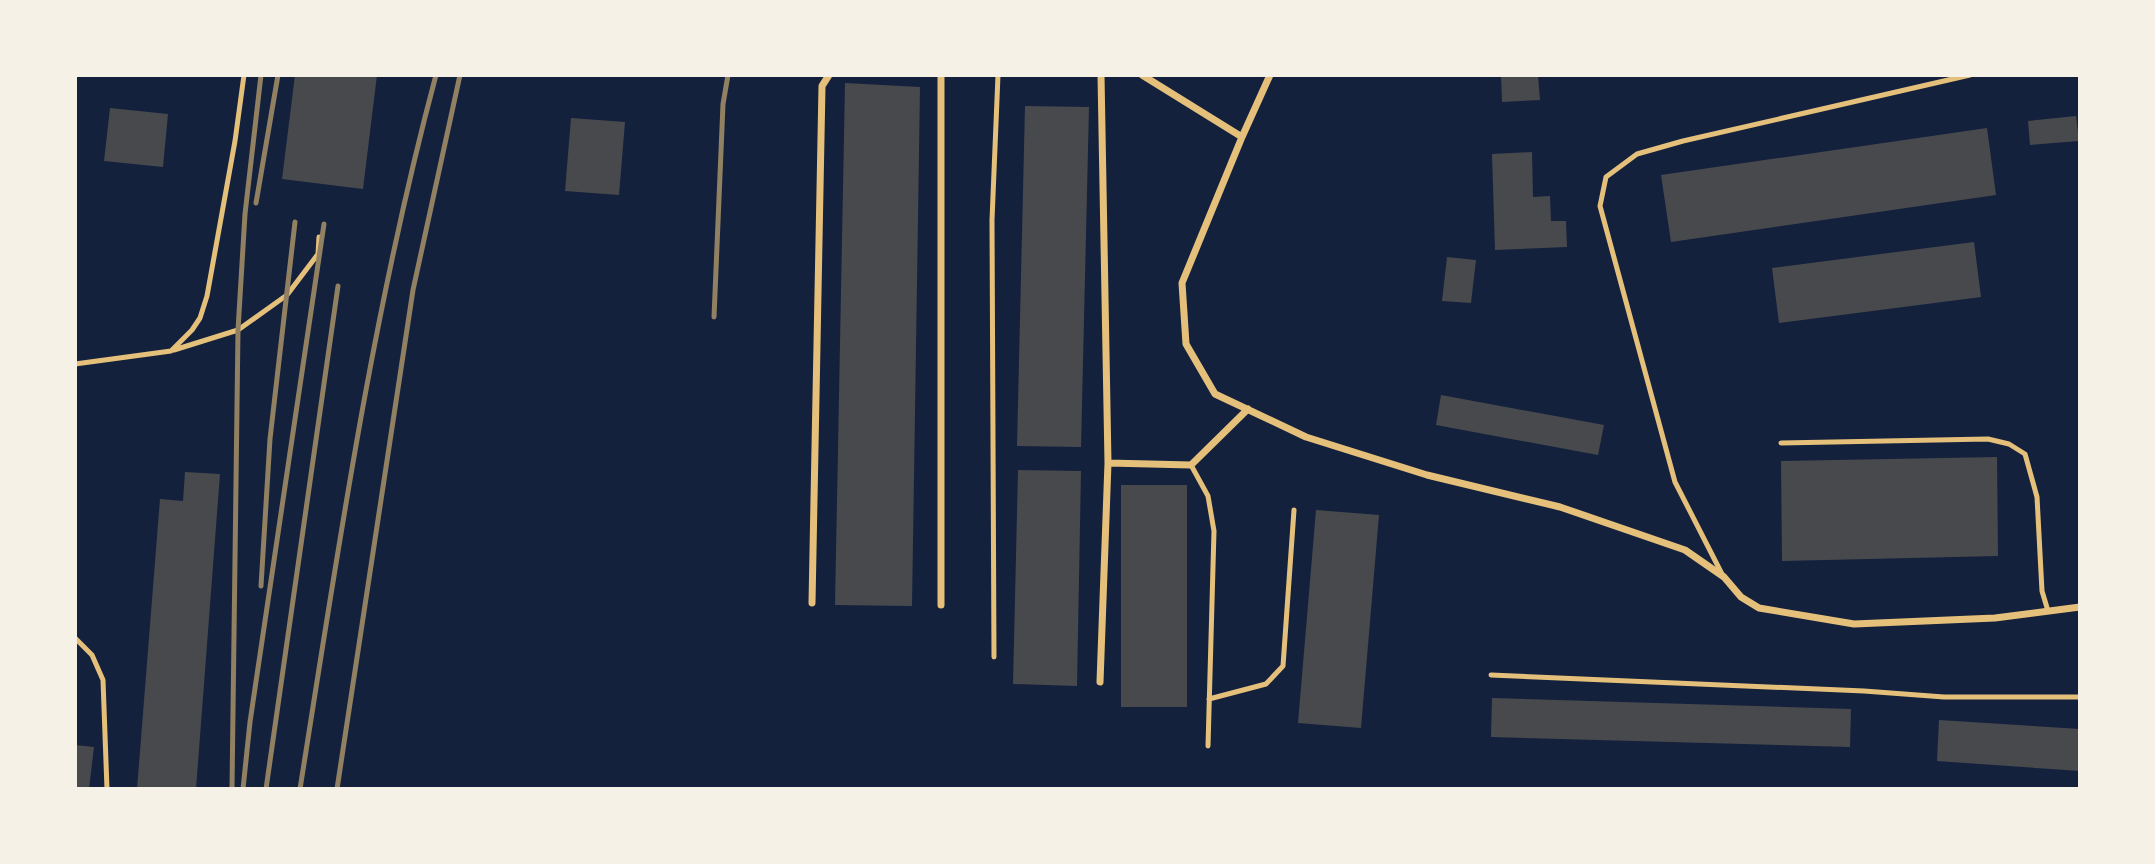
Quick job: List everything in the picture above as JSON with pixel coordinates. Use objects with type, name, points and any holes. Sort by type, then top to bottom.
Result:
[{"type":"street","points":[[812,603],[822,86],[829,75]]},
{"type":"street","points":[[941,75],[941,604]]},
{"type":"street","points":[[1100,682],[1108,463],[1101,75]]},
{"type":"street","points":[[1142,75],[1242,137]]},
{"type":"street","points":[[1270,75],[1182,283],[1186,344],[1215,394],[1306,437],[1427,475],[1560,507],[1685,550],[1724,577],[1741,597],[1759,607],[1854,624],[1995,618],[2080,607]]},
{"type":"street","points":[[1108,463],[1191,465],[1248,409]]},
{"type":"lane","points":[[172,351],[200,318],[207,296],[244,75]]},
{"type":"lane","points":[[994,657],[992,220],[998,75]]},
{"type":"lane","points":[[1724,577],[1675,482],[1600,206],[1606,177],[1637,154],[1970,75]]},
{"type":"lane","points":[[75,365],[172,351],[238,331],[286,295],[318,254],[318,237]]},
{"type":"lane","points":[[1781,443],[1987,439],[2009,444],[2025,454],[2037,497],[2042,591],[2048,611]]},
{"type":"lane","points":[[1191,465],[1208,496],[1214,531],[1208,746]]},
{"type":"lane","points":[[1209,699],[1266,684],[1283,666],[1294,510]]},
{"type":"lane","points":[[75,638],[92,655],[103,680],[107,789]]},
{"type":"lane","points":[[1491,675],[1944,697],[2080,697]]},
{"type":"building","points":[[295,75],[377,75],[363,189],[282,179]]},
{"type":"building","points":[[1501,75],[1538,75],[1540,100],[1502,102]]},
{"type":"building","points":[[845,83],[920,87],[912,606],[835,605]]},
{"type":"building","points":[[1025,106],[1089,107],[1081,447],[1017,446]]},
{"type":"building","points":[[110,108],[168,114],[163,167],[104,161]]},
{"type":"building","points":[[2076,116],[2079,141],[2030,145],[2028,121]]},
{"type":"building","points":[[571,118],[625,122],[619,195],[565,191]]},
{"type":"building","points":[[1987,128],[1996,195],[1671,242],[1661,175]]},
{"type":"building","points":[[1532,152],[1533,197],[1550,196],[1551,221],[1566,221],[1567,247],[1495,250],[1492,154]]},
{"type":"building","points":[[1974,242],[1981,297],[1779,323],[1772,268]]},
{"type":"building","points":[[1447,257],[1476,260],[1471,303],[1442,301]]},
{"type":"building","points":[[1441,395],[1604,425],[1598,455],[1436,425]]},
{"type":"building","points":[[1997,457],[1998,556],[1782,561],[1781,461]]},
{"type":"building","points":[[1018,470],[1081,471],[1077,686],[1013,684]]},
{"type":"building","points":[[185,472],[220,474],[196,789],[137,789],[160,499],[183,501]]},
{"type":"building","points":[[1121,485],[1187,485],[1187,707],[1121,707]]},
{"type":"building","points":[[1316,510],[1379,515],[1361,728],[1298,723]]},
{"type":"building","points":[[1492,698],[1851,709],[1850,747],[1491,737]]},
{"type":"building","points":[[1939,720],[2080,729],[2080,771],[1937,761]]},
{"type":"building","points":[[75,745],[94,747],[89,789],[75,789]]},
{"type":"railway","points":[[232,789],[238,330],[245,214],[261,75]]},
{"type":"railway","points":[[256,203],[278,75]]},
{"type":"railway","points":[[300,789],[375,341],[436,75]]},
{"type":"railway","points":[[337,789],[413,290],[460,75]]},
{"type":"railway","points":[[714,317],[723,104],[728,75]]},
{"type":"railway","points":[[261,586],[270,439],[295,222]]},
{"type":"railway","points":[[243,789],[250,722],[324,224]]},
{"type":"railway","points":[[266,789],[338,286]]}]
